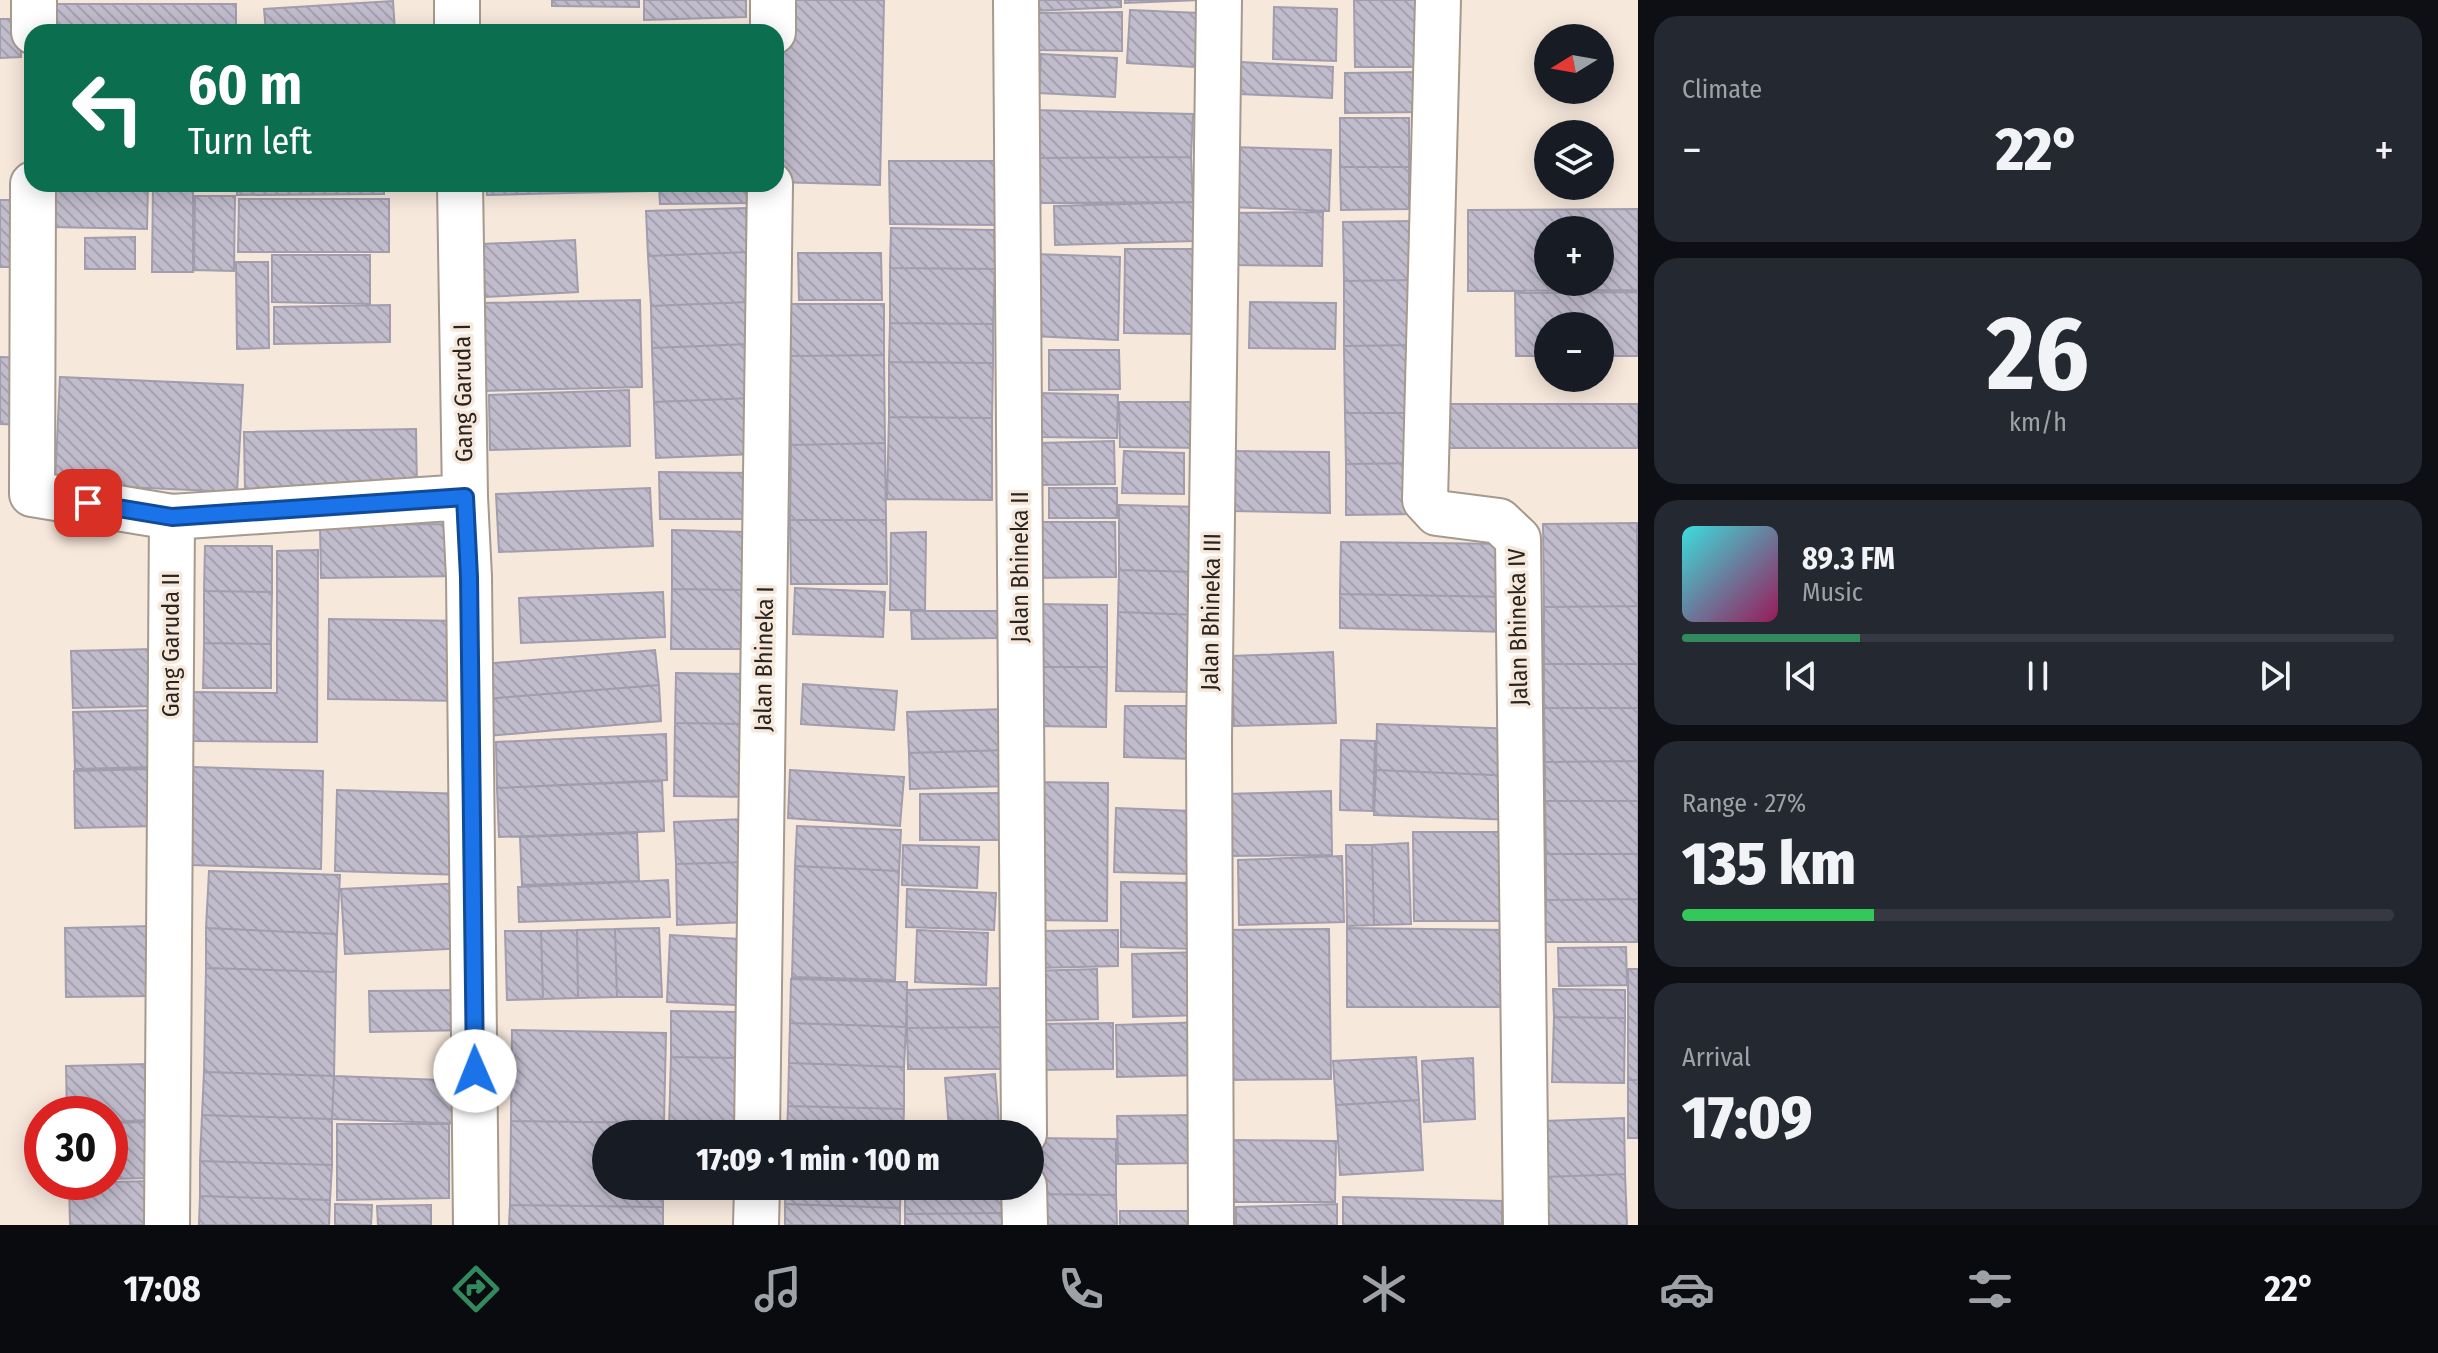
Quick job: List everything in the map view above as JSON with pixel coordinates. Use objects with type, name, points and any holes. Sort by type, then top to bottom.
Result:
[{"type":"street","points":[[34,0],[34,24]]},
{"type":"street","points":[[457,0],[457,24]]},
{"type":"street","points":[[773,0],[773,24]]},
{"type":"street","name":"Jalan Bhineka II","points":[[1016,0],[1024,1120]]},
{"type":"street","name":"Jalan Bhineka III","points":[[1211,1225],[1209,738],[1219,0]]},
{"type":"street","name":"Jalan Bhineka IV","points":[[1438,0],[1425,500],[1437,513],[1499,521],[1518,539],[1526,1225]]},
{"type":"street","points":[[33,192],[16,488],[172,517],[465,497]]},
{"type":"street","name":"Gang Garuda I","points":[[460,192],[469,577],[476,1225]]},
{"type":"street","name":"Jalan Bhineka I","points":[[757,1120],[770,192]]},
{"type":"street","name":"Gang Garuda II","points":[[167,1225],[172,517]]},
{"type":"street","points":[[756,1225],[757,1200]]},
{"type":"street","points":[[1024,1200],[1025,1225]]},
{"type":"building","points":[[552,0],[639,0],[639,7],[552,6]]},
{"type":"building","points":[[644,0],[746,0],[746,17],[644,20]]},
{"type":"building","points":[[778,0],[884,0],[880,185],[784,182],[784,24],[778,24]]},
{"type":"building","points":[[1031,0],[1121,0],[1121,7],[1032,11]]},
{"type":"building","points":[[1125,0],[1201,0],[1125,3]]},
{"type":"building","points":[[1354,0],[1426,0],[1426,67],[1355,67]]},
{"type":"building","points":[[393,1],[394,24],[265,24],[264,9]]},
{"type":"building","points":[[56,4],[236,4],[236,24],[56,24]]},
{"type":"building","points":[[1274,7],[1337,9],[1336,61],[1273,59]]},
{"type":"building","points":[[1130,10],[1199,13],[1195,67],[1127,63]]},
{"type":"building","points":[[1122,12],[1122,51],[1036,50],[1036,13]]},
{"type":"building","points":[[0,19],[21,19],[21,57],[0,58]]},
{"type":"building","points":[[1041,54],[1117,58],[1115,97],[1039,93]]},
{"type":"building","points":[[1241,62],[1333,67],[1332,98],[1239,94]]},
{"type":"building","points":[[1422,72],[1422,112],[1345,113],[1345,73]]},
{"type":"building","points":[[1033,110],[1193,114],[1191,157],[1032,158]]},
{"type":"building","points":[[1340,118],[1409,118],[1409,167],[1340,167]]},
{"type":"building","points":[[1232,147],[1331,150],[1329,211],[1231,207]]},
{"type":"building","points":[[1191,157],[1193,202],[1032,203],[1032,158]]},
{"type":"building","points":[[889,161],[997,161],[997,225],[890,224]]},
{"type":"building","points":[[1340,167],[1409,167],[1409,209],[1341,210]]},
{"type":"building","points":[[52,192],[148,192],[147,229],[51,227]]},
{"type":"building","points":[[153,192],[193,192],[193,272],[152,272]]},
{"type":"building","points":[[237,192],[384,192],[384,194],[237,195]]},
{"type":"building","points":[[487,192],[609,192],[487,195]]},
{"type":"building","points":[[659,192],[754,192],[754,203],[660,204]]},
{"type":"building","points":[[195,196],[235,196],[234,271],[194,270]]},
{"type":"building","points":[[239,199],[389,199],[389,252],[238,252]]},
{"type":"building","points":[[0,200],[11,200],[10,267],[0,267]]},
{"type":"building","points":[[1194,202],[1195,241],[1055,245],[1054,206]]},
{"type":"building","points":[[746,208],[747,252],[648,256],[646,211]]},
{"type":"building","points":[[1638,209],[1638,290],[1614,290],[1614,216],[1534,216],[1534,291],[1468,291],[1468,210]]},
{"type":"building","points":[[1323,212],[1322,266],[1231,265],[1231,213]]},
{"type":"building","points":[[1413,221],[1414,280],[1344,281],[1343,222]]},
{"type":"building","points":[[891,228],[994,230],[995,269],[890,268]]},
{"type":"building","points":[[135,237],[135,269],[85,269],[85,238]]},
{"type":"building","points":[[575,240],[578,292],[485,297],[482,244]]},
{"type":"building","points":[[1125,249],[1200,249],[1199,334],[1124,333]]},
{"type":"building","points":[[747,252],[748,302],[651,306],[648,256]]},
{"type":"building","points":[[798,253],[881,253],[882,300],[799,300]]},
{"type":"building","points":[[1035,254],[1120,257],[1118,340],[1032,336]]},
{"type":"building","points":[[272,255],[370,255],[370,304],[272,302]]},
{"type":"building","points":[[236,262],[268,262],[269,348],[237,349]]},
{"type":"building","points":[[890,268],[995,269],[993,324],[890,323]]},
{"type":"building","points":[[1414,280],[1414,345],[1344,346],[1344,281]]},
{"type":"building","points":[[1614,292],[1638,292],[1638,356],[1614,356],[1614,312],[1534,312],[1534,356],[1516,356],[1515,293],[1534,293],[1534,296],[1614,296]]},
{"type":"building","points":[[640,300],[642,387],[480,391],[478,303]]},
{"type":"building","points":[[748,302],[750,344],[652,348],[651,306]]},
{"type":"building","points":[[1250,302],[1336,303],[1335,349],[1249,348]]},
{"type":"building","points":[[789,304],[884,304],[884,355],[789,356]]},
{"type":"building","points":[[390,305],[390,342],[274,344],[274,307]]},
{"type":"building","points":[[890,323],[993,324],[993,363],[889,362]]},
{"type":"building","points":[[750,344],[752,398],[654,402],[652,348]]},
{"type":"building","points":[[1414,345],[1416,413],[1345,413],[1344,346]]},
{"type":"building","points":[[1049,350],[1119,350],[1120,389],[1049,390]]},
{"type":"building","points":[[884,355],[885,443],[791,445],[789,356]]},
{"type":"building","points":[[0,357],[28,358],[26,425],[0,424]]},
{"type":"building","points":[[889,362],[993,363],[992,418],[889,417]]},
{"type":"building","points":[[60,377],[243,385],[237,492],[55,484]]},
{"type":"building","points":[[629,390],[630,446],[490,450],[489,395]]},
{"type":"building","points":[[1038,393],[1118,395],[1117,438],[1037,437]]},
{"type":"building","points":[[752,398],[755,454],[656,458],[654,402]]},
{"type":"building","points":[[1119,402],[1206,402],[1206,448],[1120,447]]},
{"type":"building","points":[[1443,404],[1638,404],[1638,448],[1444,448]]},
{"type":"building","points":[[1345,413],[1416,413],[1416,463],[1346,464]]},
{"type":"building","points":[[889,417],[992,418],[992,500],[887,499]]},
{"type":"building","points":[[416,429],[417,489],[245,492],[244,432]]},
{"type":"building","points":[[1114,441],[1115,484],[1040,485],[1039,443]]},
{"type":"building","points":[[885,443],[886,520],[790,520],[791,445]]},
{"type":"building","points":[[1124,451],[1184,453],[1184,494],[1122,493]]},
{"type":"building","points":[[1232,451],[1329,452],[1330,513],[1232,511]]},
{"type":"building","points":[[1416,463],[1416,514],[1346,515],[1346,464]]},
{"type":"building","points":[[659,472],[751,473],[751,519],[660,519]]},
{"type":"building","points":[[650,488],[653,546],[499,552],[496,494]]},
{"type":"building","points":[[1049,488],[1117,488],[1117,518],[1049,518]]},
{"type":"building","points":[[1119,505],[1201,507],[1200,572],[1119,570]]},
{"type":"building","points":[[790,520],[886,520],[887,584],[791,584]]},
{"type":"building","points":[[1033,522],[1115,522],[1116,577],[1033,578]]},
{"type":"building","points":[[1637,523],[1638,606],[1544,607],[1543,524]]},
{"type":"building","points":[[461,524],[462,576],[321,578],[320,525]]},
{"type":"building","points":[[672,530],[746,532],[746,590],[672,589]]},
{"type":"building","points":[[926,532],[925,610],[890,610],[891,533]]},
{"type":"building","points":[[1341,542],[1512,544],[1512,597],[1340,594]]},
{"type":"building","points":[[205,546],[272,546],[272,592],[204,591]]},
{"type":"building","points":[[318,550],[317,742],[193,741],[193,692],[277,693],[277,551]]},
{"type":"building","points":[[1119,570],[1200,572],[1200,615],[1118,612]]},
{"type":"building","points":[[795,588],[885,592],[883,637],[793,634]]},
{"type":"building","points":[[672,589],[746,590],[744,649],[671,649]]},
{"type":"building","points":[[204,591],[272,592],[271,644],[204,643]]},
{"type":"building","points":[[663,592],[665,637],[521,643],[519,598]]},
{"type":"building","points":[[1340,594],[1512,597],[1511,632],[1340,628]]},
{"type":"building","points":[[1032,604],[1107,605],[1107,667],[1031,667]]},
{"type":"building","points":[[1638,606],[1638,664],[1544,664],[1544,607]]},
{"type":"building","points":[[911,611],[1002,611],[1002,638],[912,639]]},
{"type":"building","points":[[1118,612],[1200,615],[1198,692],[1116,691]]},
{"type":"building","points":[[329,619],[465,621],[464,701],[328,699]]},
{"type":"building","points":[[204,643],[271,644],[271,688],[203,688]]},
{"type":"building","points":[[153,649],[154,706],[73,708],[71,651]]},
{"type":"building","points":[[655,650],[659,685],[484,699],[482,664]]},
{"type":"building","points":[[1333,652],[1336,723],[1234,726],[1231,656]]},
{"type":"building","points":[[1544,664],[1638,664],[1638,708],[1544,708]]},
{"type":"building","points":[[1031,667],[1107,667],[1106,727],[1031,726]]},
{"type":"building","points":[[676,673],[753,674],[753,724],[675,723]]},
{"type":"building","points":[[803,684],[897,691],[894,730],[801,724]]},
{"type":"building","points":[[659,685],[661,721],[488,736],[484,699]]},
{"type":"building","points":[[1125,706],[1195,706],[1194,759],[1124,757]]},
{"type":"building","points":[[1544,708],[1638,708],[1638,761],[1545,762]]},
{"type":"building","points":[[1006,709],[1007,750],[909,753],[907,712]]},
{"type":"building","points":[[155,710],[156,767],[75,769],[73,712]]},
{"type":"building","points":[[675,723],[753,724],[752,797],[674,796]]},
{"type":"building","points":[[1377,724],[1518,729],[1516,776],[1376,770]]},
{"type":"building","points":[[666,734],[667,780],[497,788],[496,742]]},
{"type":"building","points":[[1341,740],[1375,741],[1373,811],[1340,810]]},
{"type":"building","points":[[1007,750],[1009,786],[910,789],[909,753]]},
{"type":"building","points":[[1638,761],[1638,801],[1545,801],[1545,762]]},
{"type":"building","points":[[193,767],[323,771],[321,869],[190,865]]},
{"type":"building","points":[[156,769],[157,826],[75,828],[74,771]]},
{"type":"building","points":[[790,770],[904,777],[900,826],[788,818]]},
{"type":"building","points":[[1376,770],[1516,776],[1515,820],[1374,815]]},
{"type":"building","points":[[662,781],[664,831],[499,837],[497,788]]},
{"type":"building","points":[[1029,782],[1108,783],[1107,921],[1027,920]]},
{"type":"building","points":[[337,790],[466,794],[464,875],[335,871]]},
{"type":"building","points":[[1331,791],[1332,855],[1225,856],[1224,794]]},
{"type":"building","points":[[1002,793],[1002,840],[920,840],[920,794]]},
{"type":"building","points":[[1545,801],[1638,801],[1638,854],[1546,854]]},
{"type":"building","points":[[1116,808],[1191,811],[1190,874],[1114,872]]},
{"type":"building","points":[[744,819],[745,862],[676,864],[674,822]]},
{"type":"building","points":[[797,826],[901,830],[899,871],[795,866]]},
{"type":"building","points":[[1413,832],[1514,832],[1516,921],[1414,921]]},
{"type":"building","points":[[637,833],[639,881],[522,885],[520,837]]},
{"type":"building","points":[[1408,843],[1411,924],[1374,925],[1372,845]]},
{"type":"building","points":[[903,845],[979,847],[977,888],[902,885]]},
{"type":"building","points":[[1346,845],[1372,845],[1374,925],[1347,926]]},
{"type":"building","points":[[1546,854],[1638,854],[1638,899],[1546,900]]},
{"type":"building","points":[[1342,856],[1344,922],[1239,925],[1238,860]]},
{"type":"building","points":[[745,862],[747,922],[677,925],[676,864]]},
{"type":"building","points":[[795,866],[899,871],[895,980],[792,977]]},
{"type":"building","points":[[209,871],[340,875],[337,934],[206,928]]},
{"type":"building","points":[[668,880],[670,917],[519,922],[518,887]]},
{"type":"building","points":[[1121,882],[1198,883],[1197,949],[1121,947]]},
{"type":"building","points":[[464,883],[468,948],[345,954],[341,889]]},
{"type":"building","points":[[907,889],[996,893],[994,930],[906,927]]},
{"type":"building","points":[[1638,899],[1638,942],[1545,942],[1546,900]]},
{"type":"building","points":[[152,926],[153,996],[66,997],[65,928]]},
{"type":"building","points":[[206,928],[337,934],[336,972],[206,968]]},
{"type":"building","points":[[659,928],[662,997],[617,997],[615,929]]},
{"type":"building","points":[[1347,928],[1510,930],[1510,1007],[1347,1007]]},
{"type":"building","points":[[615,929],[617,997],[578,998],[577,930]]},
{"type":"building","points":[[1329,929],[1331,1079],[1226,1080],[1224,930]]},
{"type":"building","points":[[577,930],[578,998],[543,999],[541,931]]},
{"type":"building","points":[[917,930],[988,933],[986,985],[915,982]]},
{"type":"building","points":[[1118,930],[1118,966],[1039,968],[1038,931]]},
{"type":"building","points":[[505,931],[541,931],[543,999],[507,1000]]},
{"type":"building","points":[[670,935],[739,939],[736,1005],[667,1002]]},
{"type":"building","points":[[1626,947],[1627,985],[1559,986],[1558,948]]},
{"type":"building","points":[[1201,952],[1202,1015],[1133,1017],[1132,954]]},
{"type":"building","points":[[206,968],[336,972],[334,1076],[204,1072]]},
{"type":"building","points":[[1097,969],[1098,1019],[1031,1021],[1029,971]]},
{"type":"building","points":[[1628,969],[1638,969],[1638,1080],[1628,1080]]},
{"type":"building","points":[[791,979],[907,982],[906,1027],[790,1023]]},
{"type":"building","points":[[1003,988],[1003,1027],[907,1028],[907,990]]},
{"type":"building","points":[[1553,989],[1625,990],[1625,1018],[1554,1017]]},
{"type":"building","points":[[466,990],[467,1030],[370,1032],[369,991]]},
{"type":"building","points":[[671,1011],[739,1012],[740,1058],[671,1057]]},
{"type":"building","points":[[1554,1017],[1625,1018],[1624,1083],[1552,1082]]},
{"type":"building","points":[[1206,1022],[1206,1075],[1117,1077],[1116,1025]]},
{"type":"building","points":[[790,1023],[906,1027],[904,1067],[789,1063]]},
{"type":"building","points":[[1113,1023],[1113,1069],[1036,1070],[1036,1024]]},
{"type":"building","points":[[1003,1027],[1004,1069],[908,1069],[907,1028]]},
{"type":"building","points":[[512,1030],[666,1033],[664,1120],[511,1121]]},
{"type":"building","points":[[671,1057],[740,1058],[739,1120],[669,1120]]},
{"type":"building","points":[[1416,1057],[1419,1100],[1336,1105],[1333,1061]]},
{"type":"building","points":[[1473,1058],[1475,1119],[1424,1122],[1422,1061]]},
{"type":"building","points":[[789,1063],[904,1067],[904,1109],[788,1106]]},
{"type":"building","points":[[147,1064],[148,1120],[128,1121],[128,1096],[67,1096],[66,1066]]},
{"type":"building","points":[[204,1072],[334,1076],[332,1119],[202,1115]]},
{"type":"building","points":[[995,1074],[999,1120],[948,1120],[945,1078]]},
{"type":"building","points":[[334,1076],[468,1081],[467,1124],[332,1119]]},
{"type":"building","points":[[1628,1080],[1638,1080],[1638,1138],[1628,1138]]},
{"type":"building","points":[[1419,1100],[1423,1170],[1340,1175],[1336,1105]]},
{"type":"building","points":[[788,1106],[904,1109],[904,1120],[788,1120]]},
{"type":"building","points":[[202,1115],[332,1119],[332,1165],[200,1161]]},
{"type":"building","points":[[1200,1115],[1201,1163],[1118,1164],[1117,1116]]},
{"type":"building","points":[[1624,1118],[1625,1174],[1546,1177],[1545,1121]]},
{"type":"building","points":[[511,1121],[592,1122],[592,1200],[663,1200],[663,1207],[510,1205]]},
{"type":"building","points":[[149,1122],[150,1178],[128,1179],[128,1123]]},
{"type":"building","points":[[337,1124],[449,1124],[449,1198],[337,1200]]},
{"type":"building","points":[[1044,1138],[1116,1139],[1116,1195],[1044,1194]]},
{"type":"building","points":[[1231,1140],[1336,1141],[1335,1202],[1230,1202]]},
{"type":"building","points":[[200,1161],[332,1165],[330,1200],[200,1196]]},
{"type":"building","points":[[1625,1174],[1627,1225],[1548,1225],[1546,1177]]},
{"type":"building","points":[[151,1181],[152,1225],[70,1225],[69,1200],[128,1200],[128,1182]]},
{"type":"building","points":[[1044,1194],[1116,1195],[1117,1225],[1032,1225],[1031,1200],[1044,1200]]},
{"type":"building","points":[[200,1196],[330,1200],[329,1225],[199,1225]]},
{"type":"building","points":[[1343,1197],[1502,1201],[1502,1225],[1343,1225]]},
{"type":"building","points":[[785,1200],[900,1200],[900,1208],[785,1204]]},
{"type":"building","points":[[905,1200],[1004,1200],[1004,1213],[905,1214]]},
{"type":"building","points":[[335,1204],[372,1205],[371,1225],[335,1225]]},
{"type":"building","points":[[785,1204],[900,1208],[900,1225],[785,1225]]},
{"type":"building","points":[[1337,1204],[1337,1225],[1236,1225],[1236,1207]]},
{"type":"building","points":[[431,1205],[431,1225],[378,1225],[377,1206]]},
{"type":"building","points":[[510,1205],[663,1207],[663,1225],[509,1225]]},
{"type":"building","points":[[1120,1211],[1199,1211],[1199,1225],[1120,1225]]},
{"type":"building","points":[[1004,1213],[1004,1225],[905,1225],[905,1214]]},
{"type":"route","points":[[88,503],[172,517],[465,497],[469,577],[475,1071]]}]
